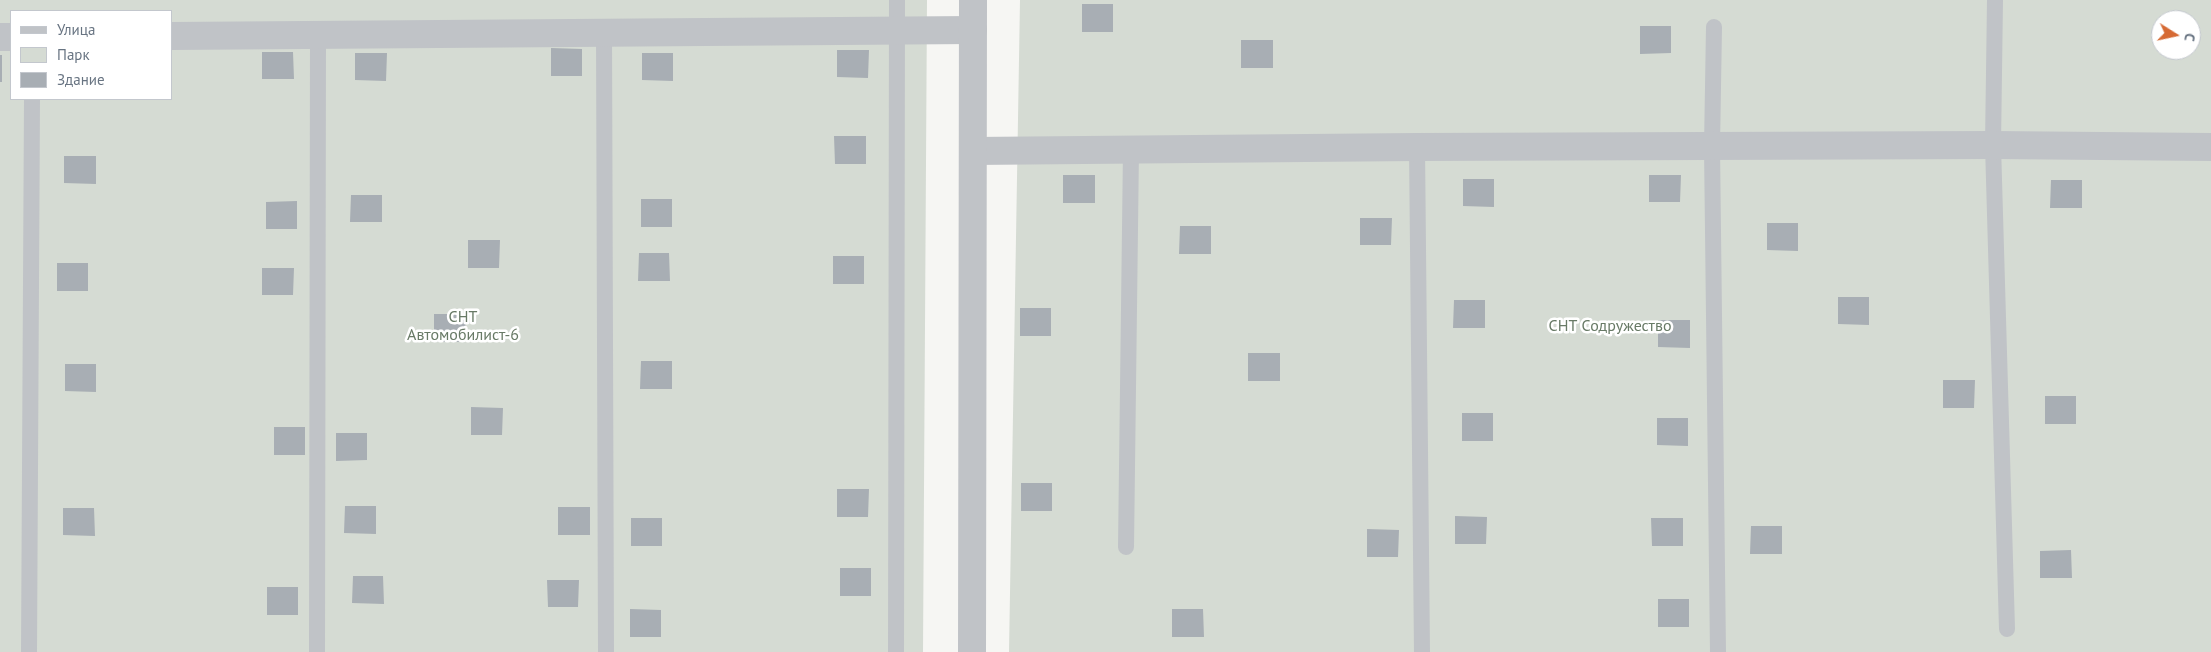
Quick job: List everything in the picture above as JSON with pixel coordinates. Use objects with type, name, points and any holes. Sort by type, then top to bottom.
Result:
[{"type":"street","points":[[972,652],[973,0]]},
{"type":"street","points":[[172,36],[973,30]]},
{"type":"street","points":[[973,151],[1993,145],[2211,147]]},
{"type":"lane","points":[[896,0],[896,652]]},
{"type":"lane","points":[[1995,0],[1993,145],[2007,629]]},
{"type":"lane","points":[[1714,27],[1712,147],[1718,652]]},
{"type":"lane","points":[[604,32],[606,652]]},
{"type":"lane","points":[[317,652],[318,34]]},
{"type":"lane","points":[[29,652],[32,100]]},
{"type":"lane","points":[[1417,147],[1422,652]]},
{"type":"lane","points":[[1126,547],[1131,149]]},
{"type":"green space","name":"СНТ Автомобилист-6","points":[[0,0],[927,0],[923,652],[0,652]]},
{"type":"green space","name":"СНТ Содружество","points":[[1020,0],[2211,0],[2211,652],[1009,652]]},
{"type":"building","points":[[1082,4],[1113,4],[1113,32],[1082,32]]},
{"type":"building","points":[[1640,26],[1671,26],[1671,53],[1640,54]]},
{"type":"building","points":[[1241,40],[1273,40],[1273,68],[1241,68]]},
{"type":"building","points":[[551,48],[582,49],[582,76],[551,76]]},
{"type":"building","points":[[837,50],[869,50],[868,78],[837,77]]},
{"type":"building","points":[[262,52],[293,52],[294,79],[262,79]]},
{"type":"building","points":[[355,53],[387,53],[386,81],[355,80]]},
{"type":"building","points":[[642,53],[673,53],[673,81],[642,80]]},
{"type":"building","points":[[0,55],[2,55],[2,82],[0,82]]},
{"type":"building","points":[[834,136],[866,136],[866,164],[835,164]]},
{"type":"building","points":[[64,156],[96,156],[96,184],[64,183]]},
{"type":"building","points":[[1063,175],[1095,175],[1095,203],[1063,203]]},
{"type":"building","points":[[1649,175],[1681,175],[1680,202],[1649,202]]},
{"type":"building","points":[[1463,179],[1494,179],[1494,207],[1463,206]]},
{"type":"building","points":[[2051,180],[2082,180],[2082,208],[2050,208]]},
{"type":"building","points":[[351,195],[382,195],[382,222],[350,222]]},
{"type":"building","points":[[641,199],[672,199],[672,227],[641,227]]},
{"type":"building","points":[[297,201],[297,229],[266,229],[266,202]]},
{"type":"building","points":[[1360,218],[1392,218],[1391,245],[1360,245]]},
{"type":"building","points":[[1767,223],[1798,223],[1798,251],[1767,250]]},
{"type":"building","points":[[1180,226],[1211,226],[1211,254],[1179,254]]},
{"type":"building","points":[[468,240],[500,240],[499,268],[468,268]]},
{"type":"building","points":[[639,253],[669,253],[670,281],[638,281]]},
{"type":"building","points":[[833,256],[864,256],[864,284],[833,284]]},
{"type":"building","points":[[57,263],[88,263],[88,291],[57,291]]},
{"type":"building","points":[[262,268],[294,268],[293,295],[262,295]]},
{"type":"building","points":[[1838,297],[1869,297],[1869,325],[1838,324]]},
{"type":"building","points":[[1454,300],[1485,300],[1485,328],[1453,328]]},
{"type":"building","points":[[1020,308],[1051,308],[1051,336],[1020,336]]},
{"type":"building","points":[[434,314],[466,314],[465,342],[434,342]]},
{"type":"building","points":[[1658,320],[1690,320],[1690,348],[1658,347]]},
{"type":"building","points":[[1248,353],[1280,353],[1280,381],[1248,381]]},
{"type":"building","points":[[641,361],[672,361],[672,389],[640,389]]},
{"type":"building","points":[[65,364],[96,364],[96,392],[65,391]]},
{"type":"building","points":[[1943,380],[1975,380],[1974,408],[1943,408]]},
{"type":"building","points":[[2045,396],[2076,396],[2076,424],[2045,424]]},
{"type":"building","points":[[471,407],[503,408],[502,435],[471,435]]},
{"type":"building","points":[[1462,413],[1493,413],[1493,441],[1462,441]]},
{"type":"building","points":[[1657,418],[1688,418],[1688,446],[1657,445]]},
{"type":"building","points":[[274,427],[305,427],[305,455],[274,455]]},
{"type":"building","points":[[336,433],[367,433],[367,460],[336,461]]},
{"type":"building","points":[[1021,483],[1052,483],[1052,511],[1021,511]]},
{"type":"building","points":[[837,489],[869,489],[868,517],[837,517]]},
{"type":"building","points":[[345,506],[376,506],[376,534],[344,533]]},
{"type":"building","points":[[558,507],[590,507],[590,535],[558,535]]},
{"type":"building","points":[[63,508],[94,508],[95,536],[63,535]]},
{"type":"building","points":[[1455,516],[1487,517],[1486,544],[1455,544]]},
{"type":"building","points":[[631,518],[662,518],[662,546],[631,546]]},
{"type":"building","points":[[1651,518],[1683,518],[1683,546],[1652,546]]},
{"type":"building","points":[[1751,526],[1782,526],[1782,554],[1750,554]]},
{"type":"building","points":[[1367,529],[1399,530],[1398,557],[1367,557]]},
{"type":"building","points":[[2071,550],[2072,578],[2040,578],[2040,551]]},
{"type":"building","points":[[840,568],[871,568],[871,596],[840,596]]},
{"type":"building","points":[[353,576],[383,576],[384,604],[352,603]]},
{"type":"building","points":[[547,580],[579,580],[578,607],[548,607]]},
{"type":"building","points":[[267,587],[298,587],[298,615],[267,615]]},
{"type":"building","points":[[1658,599],[1689,599],[1689,627],[1658,627]]},
{"type":"building","points":[[630,609],[661,610],[661,637],[630,637]]},
{"type":"building","points":[[1172,609],[1203,609],[1204,637],[1172,637]]}]
